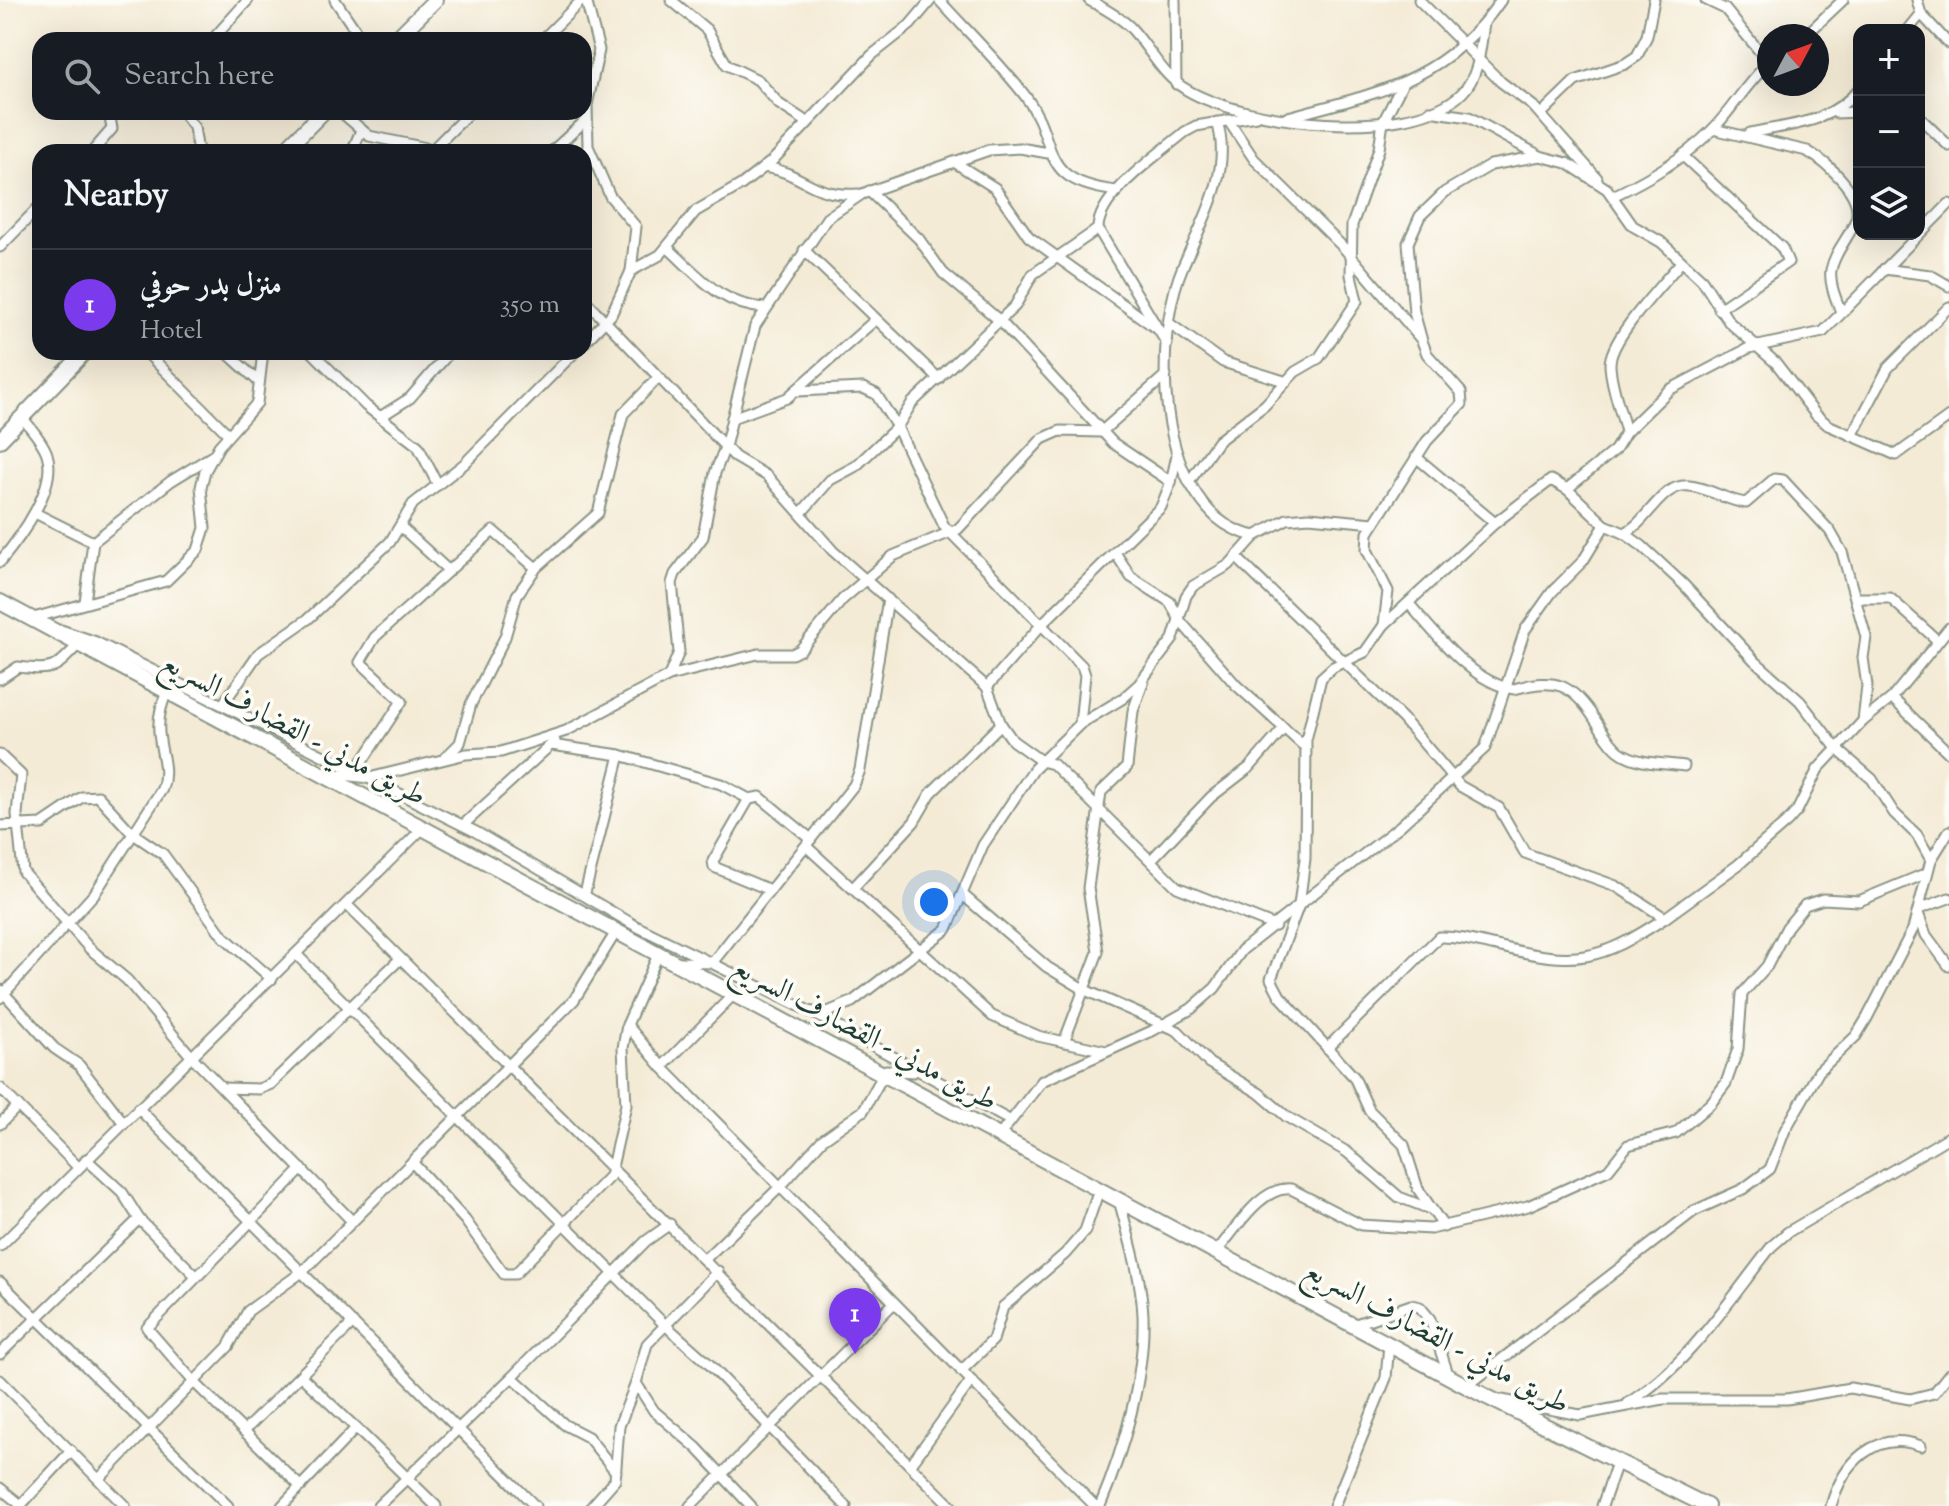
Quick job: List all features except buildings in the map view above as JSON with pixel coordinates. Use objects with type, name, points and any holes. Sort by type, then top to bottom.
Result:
[{"type":"highway","points":[[403,32],[435,0]]},
{"type":"highway","points":[[291,144],[315,120]]},
{"type":"highway","points":[[0,440],[77,360]]},
{"type":"highway","name":"طريق مدني - القضارف السريع","points":[[0,602],[1449,1377],[1707,1506]]},
{"type":"street","points":[[219,32],[248,0]]},
{"type":"street","points":[[335,0],[357,32]]},
{"type":"street","points":[[550,32],[584,0],[599,50],[592,88]]},
{"type":"street","points":[[671,0],[707,30],[727,65],[758,80],[779,104],[807,122]]},
{"type":"street","points":[[631,271],[667,247],[696,211],[764,167],[882,46],[918,18],[931,0]]},
{"type":"street","points":[[939,0],[1026,98],[1035,111],[1048,153],[1078,182],[1117,191]]},
{"type":"street","points":[[1089,0],[1132,30],[1176,84],[1191,93],[1259,115],[1333,126],[1383,122],[1429,111],[1462,93],[1474,77],[1484,24]]},
{"type":"street","points":[[1175,0],[1176,84]]},
{"type":"street","points":[[1419,0],[1478,60],[1541,114],[1610,193],[1633,226],[1661,242],[1680,263],[1702,280],[1719,309],[1760,347],[1816,415],[1852,436],[1896,455],[1949,417]]},
{"type":"street","points":[[1285,118],[1402,85],[1435,66],[1484,24],[1501,0]]},
{"type":"street","points":[[1541,114],[1575,81],[1625,64],[1637,56],[1647,36],[1654,0]]},
{"type":"street","points":[[1706,0],[1725,9],[1757,48]]},
{"type":"street","points":[[1818,24],[1843,0]]},
{"type":"street","points":[[1917,0],[1921,14],[1949,44]]},
{"type":"street","points":[[1913,24],[1921,14]]},
{"type":"street","points":[[1610,193],[1661,172],[1713,129],[1757,75]]},
{"type":"street","points":[[1189,482],[1207,452],[1265,405],[1284,381],[1319,358],[1357,301],[1352,225],[1379,149],[1383,122],[1402,85]]},
{"type":"street","points":[[1836,113],[1853,95]]},
{"type":"street","points":[[1429,111],[1469,117],[1540,156],[1567,163],[1610,193]]},
{"type":"street","points":[[1746,134],[1836,113],[1853,112]]},
{"type":"street","points":[[1167,344],[1098,229],[1101,211],[1117,191],[1185,132],[1217,122],[1259,115]]},
{"type":"street","points":[[99,144],[112,129],[110,120]]},
{"type":"street","points":[[188,120],[194,127],[197,144]]},
{"type":"street","points":[[350,120],[361,130],[378,138],[412,144]]},
{"type":"street","points":[[438,144],[462,120]]},
{"type":"street","points":[[560,144],[586,120]]},
{"type":"street","points":[[586,120],[590,144]]},
{"type":"street","points":[[1228,120],[1254,159],[1352,258],[1422,341]]},
{"type":"street","points":[[1217,122],[1223,156],[1200,231],[1176,286],[1167,344],[1166,375],[1177,455],[1189,482],[1202,504],[1217,520],[1255,536]]},
{"type":"street","points":[[1925,123],[1949,146]]},
{"type":"street","points":[[1713,129],[1746,134],[1807,151],[1820,158],[1854,198],[1856,219],[1836,252],[1831,272],[1841,312]]},
{"type":"street","points":[[355,144],[361,130]]},
{"type":"street","points":[[669,676],[679,652],[672,583],[675,574],[703,537],[715,473],[725,447],[755,326],[804,250],[835,210],[866,192],[1005,147],[1048,153]]},
{"type":"street","points":[[592,154],[594,165],[610,196],[636,227],[631,271],[606,322],[592,335]]},
{"type":"street","points":[[1682,155],[1787,255],[1788,262],[1783,269],[1719,309]]},
{"type":"street","points":[[1384,625],[1388,591],[1367,550],[1368,533],[1416,457],[1462,404],[1461,392],[1427,354],[1422,341],[1414,312],[1408,243],[1420,216],[1445,192],[1491,165],[1540,156]]},
{"type":"street","points":[[954,162],[985,178],[1029,237],[1159,330]]},
{"type":"street","points":[[764,167],[791,174],[826,193],[866,192],[919,239],[943,273],[1000,321],[1101,432],[1125,454],[1171,482]]},
{"type":"street","points":[[1567,489],[1615,450],[1626,432],[1669,390],[1742,351],[1823,332],[1949,204]]},
{"type":"street","points":[[0,247],[32,214]]},
{"type":"street","points":[[802,512],[830,480],[851,470],[897,427],[912,403],[1000,321],[1020,300],[1033,274],[1098,229]]},
{"type":"street","points":[[667,247],[728,300],[742,307],[765,308]]},
{"type":"street","points":[[804,250],[874,321],[939,379]]},
{"type":"street","points":[[1626,432],[1612,373],[1612,355],[1637,315],[1680,263]]},
{"type":"street","points":[[1884,269],[1930,275],[1949,286]]},
{"type":"street","points":[[592,307],[725,447],[767,476],[781,497],[802,512],[833,551],[987,687],[1001,724],[1013,741],[1041,761],[1053,764],[1184,891],[1275,926]]},
{"type":"street","points":[[1852,436],[1888,368],[1949,307]]},
{"type":"street","points":[[732,418],[778,402],[797,391],[874,321]]},
{"type":"street","points":[[1170,324],[1223,362],[1284,381]]},
{"type":"street","points":[[154,360],[228,434]]},
{"type":"street","points":[[235,360],[259,382]]},
{"type":"street","points":[[37,622],[85,602],[166,581],[198,550],[205,528],[201,487],[213,456],[228,434],[257,403],[262,360]]},
{"type":"street","points":[[320,360],[380,417],[418,446],[438,485]]},
{"type":"street","points":[[380,417],[410,398],[443,360]]},
{"type":"street","points":[[223,704],[258,654],[308,619],[390,542],[413,504],[464,464],[567,360]]},
{"type":"street","points":[[318,772],[369,778],[442,760],[501,752],[566,731],[669,676],[758,654],[792,654],[800,650],[864,579],[904,550],[951,534],[1042,439],[1060,431],[1101,432],[1166,375]]},
{"type":"street","points":[[442,760],[460,743],[471,704],[505,637],[517,595],[536,568],[598,513],[623,414],[658,378]]},
{"type":"street","points":[[797,391],[871,389],[897,427],[940,518],[951,534],[1043,623],[1082,666],[1085,675],[1080,724]]},
{"type":"street","points":[[0,562],[35,513],[48,460],[46,450],[22,417]]},
{"type":"street","points":[[987,687],[1043,623],[1161,507],[1177,455]]},
{"type":"street","points":[[85,602],[93,542],[171,481],[213,456]]},
{"type":"street","points":[[1416,457],[1495,523]]},
{"type":"street","points":[[1624,533],[1640,524],[1662,497],[1678,487],[1689,485],[1746,503],[1779,477],[1838,540],[1866,637],[1863,658],[1867,686],[1863,721]]},
{"type":"street","points":[[1444,1227],[1418,1189],[1404,1145],[1369,1110],[1354,1077],[1280,996],[1271,979],[1299,905],[1305,859],[1306,748],[1314,697],[1321,678],[1342,662],[1365,652],[1384,625],[1410,605],[1495,523],[1543,484],[1551,480],[1567,489],[1605,525],[1624,533],[1683,584],[1755,661],[1800,701],[1838,750],[1872,779],[1894,813],[1917,835],[1931,860]]},
{"type":"street","points":[[35,513],[93,542]]},
{"type":"street","points":[[811,1012],[828,1012],[852,1002],[947,929],[983,845],[1041,761],[1080,724],[1122,699],[1145,677],[1181,622],[1186,596],[1193,586],[1236,557],[1255,536],[1287,519],[1309,517],[1374,523]]},
{"type":"street","points":[[999,1136],[1042,1081],[1164,1024],[1203,999],[1242,950],[1454,779],[1485,748],[1496,722],[1517,647],[1533,616],[1583,561],[1605,525]]},
{"type":"street","points":[[401,527],[449,571]]},
{"type":"street","points":[[356,771],[402,701],[363,667],[361,656],[375,637],[493,531],[536,568]]},
{"type":"street","points":[[1116,554],[1131,577],[1170,602],[1181,622],[1236,685],[1306,748]]},
{"type":"street","points":[[1236,557],[1403,719],[1466,792],[1499,808],[1525,853],[1531,858],[1616,886],[1665,918]]},
{"type":"street","points":[[1856,598],[1890,598],[1938,641]]},
{"type":"street","points":[[712,963],[848,794],[860,770],[888,599]]},
{"type":"street","points":[[1410,605],[1466,662],[1505,688],[1551,681],[1578,700],[1617,749],[1631,758],[1684,766]]},
{"type":"street","points":[[37,622],[96,642],[463,825],[585,893],[636,926],[811,1012],[1009,1120]]},
{"type":"street","points":[[1327,1048],[1439,937],[1550,959],[1579,959],[1634,939],[1673,916],[1788,821],[1797,811],[1812,777],[1863,721],[1892,698],[1949,628]]},
{"type":"street","points":[[0,679],[18,667],[45,671],[54,668],[78,645]]},
{"type":"street","points":[[1064,1042],[1098,952],[1088,888],[1103,788],[1127,767],[1133,711],[1145,677]]},
{"type":"street","points":[[123,1122],[79,1065],[54,1048],[2,993],[95,893],[165,781],[156,723],[167,692]]},
{"type":"street","points":[[1892,698],[1947,745]]},
{"type":"street","points":[[854,887],[914,822],[942,781],[1001,724]]},
{"type":"street","points":[[1152,859],[1211,797],[1250,767],[1284,728]]},
{"type":"street","points":[[463,825],[566,731]]},
{"type":"street","points":[[551,745],[620,755],[721,784],[749,799],[760,797],[919,952],[992,1016],[1038,1036],[1107,1051]]},
{"type":"street","points":[[0,755],[21,775],[18,827],[23,872],[96,956],[137,990],[191,1056],[352,1221]]},
{"type":"street","points":[[585,893],[620,755]]},
{"type":"street","points":[[0,826],[42,824],[91,794],[98,796],[132,833],[163,854],[223,936],[272,979]]},
{"type":"street","points":[[749,799],[713,861],[714,867],[770,890]]},
{"type":"street","points":[[0,1246],[422,829]]},
{"type":"street","points":[[1467,1386],[1694,1211],[1743,1189],[1770,1169],[1785,1130],[1819,1071],[1856,1036],[1867,1018],[1919,911],[1931,860],[1949,831]]},
{"type":"street","points":[[1216,1252],[1263,1198],[1281,1188],[1291,1189],[1374,1228],[1444,1227],[1484,1219],[1555,1195],[1608,1170],[1628,1145],[1667,1137],[1683,1129],[1711,1103],[1726,1083],[1738,1049],[1742,994],[1767,966],[1805,905],[1823,899],[1871,898],[1927,873]]},
{"type":"street","points":[[963,895],[1035,959],[1085,990],[1164,1024],[1186,1037],[1209,1063],[1259,1093],[1287,1117],[1347,1152],[1399,1197],[1432,1210]]},
{"type":"street","points":[[1919,911],[1949,898]]},
{"type":"street","points":[[347,905],[822,1374],[951,1506]]},
{"type":"street","points":[[1919,911],[1926,935],[1949,966]]},
{"type":"street","points":[[99,1479],[228,1347],[248,1311],[302,1272],[574,1000],[616,932]]},
{"type":"street","points":[[296,954],[664,1324],[708,1363],[768,1429],[846,1506]]},
{"type":"street","points":[[412,1162],[465,1220],[504,1274],[515,1274],[607,1181],[626,1105],[623,1048],[627,1025],[665,958],[712,963]]},
{"type":"street","points":[[223,1088],[266,1088],[400,959]]},
{"type":"street","points":[[662,1067],[732,996]]},
{"type":"street","points":[[627,1025],[662,1067],[893,1304],[1098,1506],[1119,1463],[1128,1427],[1143,1317],[1137,1271],[1119,1200]]},
{"type":"street","points":[[705,1259],[780,1187],[822,1140],[863,1111],[882,1073],[890,1068],[920,1074]]},
{"type":"street","points":[[0,1088],[78,1167]]},
{"type":"street","points":[[0,1124],[18,1106]]},
{"type":"street","points":[[138,1108],[535,1506]]},
{"type":"street","points":[[1621,1407],[1652,1388],[1686,1355],[1772,1246],[1788,1232],[1949,1137]]},
{"type":"street","points":[[86,1159],[122,1192],[139,1219],[196,1276]]},
{"type":"street","points":[[301,1487],[194,1382],[147,1328],[302,1169]]},
{"type":"street","points":[[961,1371],[993,1340],[1003,1307],[1065,1254],[1085,1231],[1099,1190]]},
{"type":"street","points":[[0,1354],[139,1219]]},
{"type":"street","points":[[378,1506],[654,1234],[670,1224]]},
{"type":"street","points":[[592,1506],[614,1482],[619,1426],[636,1383],[643,1351],[664,1324],[718,1271]]},
{"type":"street","points":[[0,1282],[228,1506]]},
{"type":"street","points":[[690,1506],[893,1304]]},
{"type":"street","points":[[1353,1325],[1411,1305],[1420,1307],[1430,1319],[1449,1377]]},
{"type":"street","points":[[244,1431],[353,1323]]},
{"type":"street","points":[[1334,1506],[1386,1378],[1389,1344]]},
{"type":"street","points":[[1487,1397],[1580,1415],[1663,1399],[1787,1399],[1850,1388],[1910,1399],[1924,1398],[1940,1387],[1949,1374]]},
{"type":"street","points":[[301,1376],[436,1506]]},
{"type":"street","points":[[512,1377],[565,1425],[588,1437],[616,1472]]},
{"type":"street","points":[[0,1380],[122,1505]]},
{"type":"street","points":[[911,1464],[971,1381]]},
{"type":"street","points":[[636,1383],[654,1411],[697,1448],[751,1506]]},
{"type":"street","points":[[282,1506],[356,1428]]},
{"type":"street","points":[[1831,1506],[1858,1458],[1879,1443],[1902,1439],[1921,1446]]},
{"type":"street","points":[[0,1488],[20,1506],[71,1451]]},
{"type":"street","points":[[1602,1506],[1618,1460]]},
{"type":"place","name":"منزل بدر حوفي","points":[[855,1354]]}]
